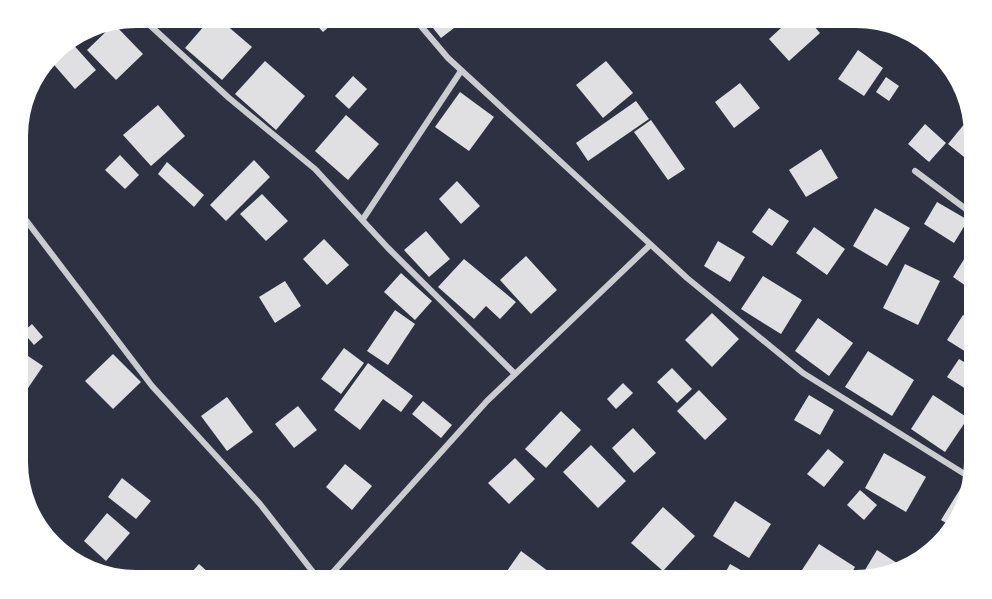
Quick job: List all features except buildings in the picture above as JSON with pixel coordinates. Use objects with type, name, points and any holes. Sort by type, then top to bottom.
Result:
[{"type":"street","points":[[153,28],[229,98],[315,169],[388,248],[515,374]]},
{"type":"street","points":[[423,28],[461,71],[650,245],[803,373],[962,473]]},
{"type":"street","points":[[363,219],[461,71]]},
{"type":"street","points":[[915,171],[963,207]]},
{"type":"street","points":[[28,223],[152,386],[260,504],[312,570]]},
{"type":"street","points":[[335,570],[487,401],[650,245]]}]
